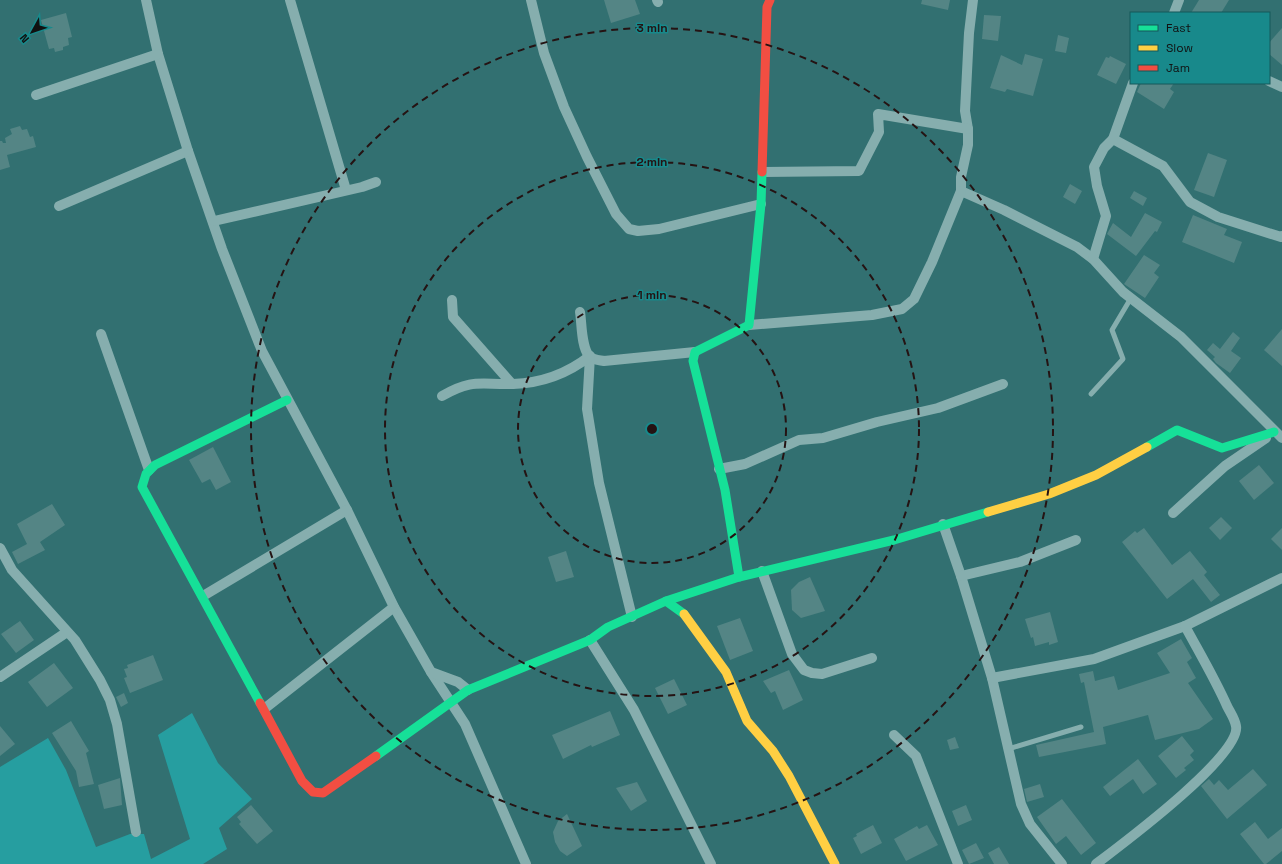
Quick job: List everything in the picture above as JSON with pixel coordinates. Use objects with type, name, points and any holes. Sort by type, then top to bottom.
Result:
[{"type":"street","points":[[146,0],[158,54],[188,151],[214,221],[222,249],[262,351],[347,510],[394,607],[431,672],[465,724],[526,864]]},
{"type":"street","points":[[290,0],[346,190]]},
{"type":"street","points":[[531,0],[544,53],[564,107],[616,214],[629,229],[638,231],[659,229],[761,204]]},
{"type":"street","points":[[748,325],[761,204],[767,6],[770,0]]},
{"type":"street","points":[[590,356],[604,361],[695,352],[708,344],[737,334],[748,325],[872,315],[902,309],[914,299],[932,262],[961,191],[961,177],[968,145],[968,129],[965,111],[969,33],[973,0]]},
{"type":"street","points":[[1174,12],[1179,0]]},
{"type":"street","points":[[36,95],[158,54]]},
{"type":"street","points":[[1270,81],[1282,87]]},
{"type":"street","points":[[1093,259],[1106,216],[1097,186],[1094,166],[1104,148],[1113,139],[1133,84]]},
{"type":"street","points":[[763,172],[859,170],[879,132],[878,114],[968,129]]},
{"type":"street","points":[[1113,139],[1163,166],[1190,202],[1218,217],[1281,237],[1282,236]]},
{"type":"street","points":[[60,206],[188,151]]},
{"type":"street","points":[[214,221],[362,187],[376,182]]},
{"type":"street","points":[[961,191],[1004,210],[1077,247],[1093,259],[1123,292],[1181,337],[1250,405],[1278,435]]},
{"type":"street","points":[[452,300],[452,317],[512,384]]},
{"type":"street","points":[[580,312],[585,348],[590,356],[587,409],[599,483],[632,617]]},
{"type":"street","points":[[101,334],[149,470]]},
{"type":"street","points":[[695,352],[693,361],[725,490],[739,577]]},
{"type":"street","points":[[442,396],[457,388],[474,383],[512,384],[557,377],[577,366],[590,356]]},
{"type":"street","points":[[719,469],[745,464],[799,440],[823,438],[877,422],[938,408],[1003,384]]},
{"type":"street","points":[[287,400],[155,465],[149,470],[143,481],[142,487],[203,596],[302,781],[313,792],[323,793],[468,690],[494,678],[590,640],[608,627],[666,601],[739,577],[894,540],[943,524],[1049,494],[1096,475],[1177,430],[1222,448],[1278,435]]},
{"type":"street","points":[[1173,513],[1225,466],[1278,435]]},
{"type":"street","points":[[203,596],[347,510]]},
{"type":"street","points":[[943,524],[961,576],[992,678],[1020,804],[1030,824],[1062,864]]},
{"type":"street","points":[[961,576],[1020,562],[1076,540]]},
{"type":"street","points":[[0,548],[12,570],[75,640],[100,680],[110,700],[117,724],[136,832]]},
{"type":"street","points":[[762,571],[792,654],[804,670],[822,674],[872,658]]},
{"type":"street","points":[[992,678],[1094,659],[1185,626],[1282,578]]},
{"type":"street","points":[[666,601],[683,612],[726,672],[748,721],[774,751],[789,776],[835,864]]},
{"type":"street","points":[[264,709],[394,607]]},
{"type":"street","points":[[1096,864],[1173,805],[1216,761],[1235,734],[1236,726],[1220,690],[1185,626]]},
{"type":"street","points":[[0,677],[67,632]]},
{"type":"street","points":[[590,640],[634,710],[711,864]]},
{"type":"street","points":[[431,672],[458,682],[468,690]]},
{"type":"street","points":[[894,735],[916,756],[958,864]]},
{"type":"lane","points":[[1091,394],[1123,359],[1112,330],[1131,298]]},
{"type":"lane","points":[[1007,749],[1081,727]]},
{"type":"shaded area","points":[[192,713],[218,763],[252,799],[219,828],[227,849],[203,864],[0,864],[0,767],[48,738],[66,770],[96,847],[130,834],[144,834],[151,859],[190,839],[158,735]]},
{"type":"building","points":[[604,0],[635,0],[640,14],[611,23]]},
{"type":"building","points":[[922,0],[950,0],[948,10],[921,4]]},
{"type":"building","points":[[1199,0],[1229,0],[1222,12],[1192,12]]},
{"type":"building","points":[[66,13],[72,37],[68,38],[69,45],[63,47],[63,50],[55,52],[54,48],[49,49],[41,20]]},
{"type":"building","points":[[984,15],[1001,16],[998,41],[982,39]]},
{"type":"building","points":[[1282,28],[1282,65],[1270,55],[1270,42]]},
{"type":"building","points":[[1058,35],[1069,38],[1066,53],[1055,51]]},
{"type":"building","points":[[1025,54],[1043,59],[1033,96],[1007,89],[1005,92],[990,88],[1001,55],[1022,65]]},
{"type":"building","points":[[1110,56],[1126,64],[1116,84],[1097,75],[1106,57],[1109,58]]},
{"type":"building","points":[[1141,84],[1173,84],[1170,89],[1174,92],[1164,109],[1137,92]]},
{"type":"building","points":[[20,126],[22,130],[27,129],[30,137],[33,136],[36,147],[7,155],[10,167],[0,170],[0,141],[6,143],[5,138],[12,134],[10,129]]},
{"type":"building","points":[[1208,153],[1227,160],[1214,197],[1194,190]]},
{"type":"building","points":[[1070,184],[1082,191],[1075,204],[1063,197]]},
{"type":"building","points":[[1134,191],[1147,198],[1143,206],[1130,198]]},
{"type":"building","points":[[1145,213],[1162,222],[1157,232],[1155,231],[1136,256],[1107,234],[1113,223],[1131,237]]},
{"type":"building","points":[[1193,215],[1227,229],[1224,235],[1242,242],[1234,263],[1182,242]]},
{"type":"building","points":[[1144,255],[1160,265],[1154,273],[1159,277],[1145,298],[1124,284]]},
{"type":"building","points":[[1282,329],[1282,366],[1264,350]]},
{"type":"building","points":[[1233,332],[1240,338],[1231,351],[1241,358],[1230,373],[1216,363],[1213,359],[1215,357],[1207,350],[1213,343],[1220,349]]},
{"type":"building","points":[[213,447],[231,482],[216,490],[210,479],[202,483],[189,460]]},
{"type":"building","points":[[1259,465],[1274,483],[1254,500],[1239,481]]},
{"type":"building","points":[[52,504],[65,525],[40,542],[45,550],[18,564],[12,552],[27,544],[17,524]]},
{"type":"building","points":[[1221,517],[1232,528],[1220,540],[1209,528]]},
{"type":"building","points":[[1144,528],[1172,565],[1190,551],[1207,572],[1204,575],[1220,595],[1211,602],[1193,579],[1167,599],[1122,542],[1135,531],[1137,533]]},
{"type":"building","points":[[1282,528],[1282,550],[1271,539]]},
{"type":"building","points":[[566,551],[574,577],[556,582],[548,557]]},
{"type":"building","points":[[810,577],[825,611],[801,618],[792,610],[791,590],[799,582]]},
{"type":"building","points":[[1050,612],[1058,642],[1049,645],[1049,642],[1035,646],[1033,637],[1031,638],[1025,619]]},
{"type":"building","points":[[740,618],[753,651],[730,660],[717,626]]},
{"type":"building","points":[[20,621],[34,640],[16,653],[1,634]]},
{"type":"building","points":[[1181,639],[1192,658],[1187,662],[1196,678],[1188,683],[1213,719],[1199,729],[1155,740],[1148,715],[1103,727],[1106,744],[1039,757],[1036,745],[1094,732],[1084,682],[1081,683],[1079,674],[1093,671],[1095,681],[1114,676],[1118,690],[1170,673],[1157,653]]},
{"type":"building","points":[[153,655],[163,680],[130,693],[124,678],[127,677],[124,669],[128,668],[127,665]]},
{"type":"building","points":[[54,663],[73,688],[47,707],[28,682]]},
{"type":"building","points":[[789,670],[803,700],[783,710],[775,691],[771,693],[763,681]]},
{"type":"building","points":[[674,679],[687,705],[668,714],[655,688]]},
{"type":"building","points":[[124,693],[128,703],[121,707],[116,697]]},
{"type":"building","points":[[610,711],[620,735],[592,747],[591,745],[563,759],[552,735]]},
{"type":"building","points":[[71,721],[89,751],[86,753],[94,784],[79,787],[76,771],[52,733]]},
{"type":"building","points":[[0,726],[15,744],[0,756]]},
{"type":"building","points":[[1182,736],[1194,751],[1190,755],[1194,760],[1184,768],[1186,770],[1176,778],[1158,756]]},
{"type":"building","points":[[955,737],[959,748],[950,750],[947,740]]},
{"type":"building","points":[[1138,759],[1157,784],[1143,794],[1133,779],[1110,796],[1103,787]]},
{"type":"building","points":[[1253,769],[1267,785],[1227,819],[1201,786],[1209,779],[1214,785],[1219,780],[1228,790]]},
{"type":"building","points":[[120,778],[122,805],[104,809],[98,785]]},
{"type":"building","points":[[637,782],[647,801],[631,811],[616,788]]},
{"type":"building","points":[[1040,784],[1044,797],[1027,802],[1024,789]]},
{"type":"building","points":[[1062,799],[1096,843],[1081,855],[1066,836],[1056,844],[1037,817]]},
{"type":"building","points":[[251,805],[273,831],[257,844],[239,824],[241,822],[237,817]]},
{"type":"building","points":[[966,805],[972,820],[958,826],[952,811]]},
{"type":"building","points":[[567,814],[582,846],[567,856],[560,851],[555,842],[553,832],[558,821]]},
{"type":"building","points":[[1255,822],[1268,839],[1282,828],[1282,851],[1266,864],[1264,864],[1240,834]]},
{"type":"building","points":[[873,825],[882,843],[861,854],[853,838],[857,836],[856,834]]},
{"type":"building","points":[[927,825],[938,845],[906,861],[894,839],[917,826],[919,829]]},
{"type":"building","points":[[976,843],[984,858],[969,864],[962,850]]},
{"type":"building","points":[[999,847],[1009,864],[994,864],[988,853]]},
{"type":"traffic: fast","points":[[739,577],[725,490],[693,361],[695,352],[749,325],[761,204],[762,172]]},
{"type":"traffic: fast","points":[[260,703],[142,487],[146,474],[155,465],[287,400]]},
{"type":"traffic: fast","points":[[1147,447],[1177,430],[1222,448],[1274,432]]},
{"type":"traffic: fast","points":[[666,601],[739,577],[894,540],[988,512]]},
{"type":"traffic: fast","points":[[376,756],[468,690],[590,640],[608,627],[666,601],[684,614]]},
{"type":"traffic: slow","points":[[988,512],[1049,494],[1096,475],[1147,447]]},
{"type":"traffic: slow","points":[[684,614],[726,672],[747,721],[773,751],[789,776],[835,864]]},
{"type":"traffic: jam","points":[[762,172],[767,7],[770,0]]},
{"type":"traffic: jam","points":[[260,703],[302,781],[313,792],[323,793],[376,756]]}]
